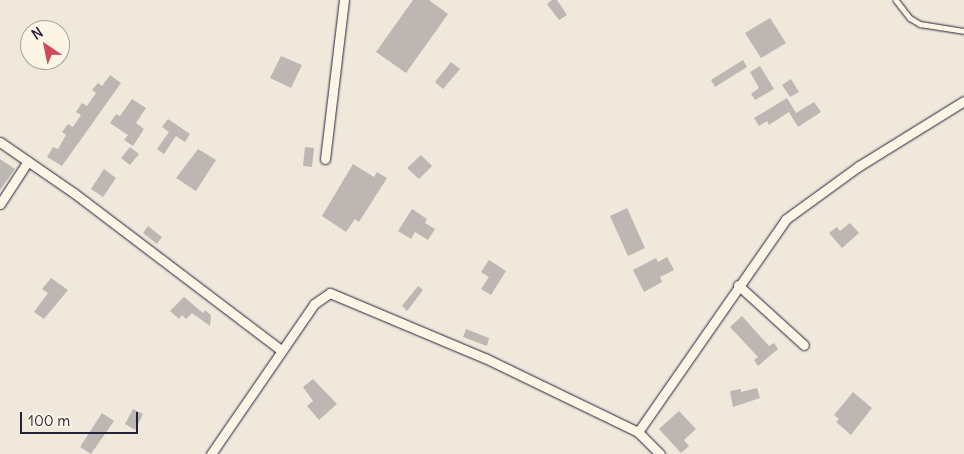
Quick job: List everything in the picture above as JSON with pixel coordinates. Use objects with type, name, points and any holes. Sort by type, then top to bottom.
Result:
[{"type":"street","points":[[325,158],[344,0]]},
{"type":"street","points":[[638,432],[777,229],[797,208],[964,100]]},
{"type":"street","points":[[0,142],[281,350]]},
{"type":"street","points":[[0,204],[28,161]]},
{"type":"street","points":[[738,285],[804,345]]},
{"type":"street","points":[[211,454],[314,304],[330,294],[485,358],[638,432],[660,454]]},
{"type":"lane","points":[[896,0],[910,18],[920,24],[964,31]]},
{"type":"building","points":[[413,0],[429,0],[448,14],[406,73],[376,52]]},
{"type":"building","points":[[552,0],[557,0],[567,15],[559,20],[547,4]]},
{"type":"building","points":[[770,18],[786,43],[761,58],[745,33]]},
{"type":"building","points":[[281,56],[302,65],[291,88],[270,78]]},
{"type":"building","points":[[743,60],[747,67],[715,87],[711,80]]},
{"type":"building","points":[[451,62],[460,69],[443,89],[435,82]]},
{"type":"building","points":[[760,66],[774,89],[755,100],[751,94],[759,88],[750,72]]},
{"type":"building","points":[[110,75],[121,83],[62,166],[47,157],[53,147],[58,149],[66,135],[62,132],[68,124],[73,127],[81,115],[76,112],[82,103],[87,106],[96,93],[92,90],[98,83],[102,86]]},
{"type":"building","points":[[791,79],[799,92],[790,97],[782,85]]},
{"type":"building","points":[[787,98],[796,113],[814,102],[821,112],[798,127],[789,112],[769,125],[767,121],[759,126],[754,118]]},
{"type":"building","points":[[132,99],[146,108],[136,123],[144,129],[133,146],[124,140],[128,135],[110,123],[116,114],[120,116]]},
{"type":"building","points":[[168,119],[190,134],[185,142],[176,136],[164,154],[157,149],[169,132],[162,127]]},
{"type":"building","points":[[130,147],[139,154],[130,165],[121,158]]},
{"type":"building","points":[[305,147],[314,148],[312,167],[303,166]]},
{"type":"building","points":[[198,149],[216,160],[196,191],[176,178]]},
{"type":"building","points":[[421,155],[432,166],[419,179],[407,168]]},
{"type":"building","points":[[0,159],[15,169],[0,190]]},
{"type":"building","points":[[353,164],[374,177],[377,172],[387,178],[359,222],[355,219],[346,232],[322,216]]},
{"type":"building","points":[[104,169],[116,178],[103,197],[91,189]]},
{"type":"building","points":[[627,208],[645,248],[628,256],[610,216]]},
{"type":"building","points":[[412,209],[427,219],[425,223],[435,229],[428,240],[415,232],[411,239],[398,231]]},
{"type":"building","points":[[850,223],[859,233],[842,248],[829,233],[837,227],[840,231]]},
{"type":"building","points":[[148,226],[162,237],[157,244],[143,233]]},
{"type":"building","points":[[667,257],[674,270],[660,277],[662,282],[644,292],[633,270],[656,258],[658,262]]},
{"type":"building","points":[[489,260],[506,271],[491,295],[481,289],[489,277],[481,272]]},
{"type":"building","points":[[51,278],[68,290],[44,319],[34,312],[48,293],[42,289]]},
{"type":"building","points":[[418,286],[423,290],[407,311],[402,306]]},
{"type":"building","points":[[184,297],[203,313],[205,310],[211,315],[210,326],[192,313],[186,319],[182,315],[179,319],[170,311]]},
{"type":"building","points":[[742,316],[769,346],[774,343],[778,349],[758,366],[754,360],[758,357],[730,327]]},
{"type":"building","points":[[466,329],[489,338],[487,346],[463,337]]},
{"type":"building","points":[[313,379],[337,404],[319,420],[307,406],[313,401],[303,387]]},
{"type":"building","points":[[757,388],[760,398],[733,407],[730,391],[741,389],[741,392]]},
{"type":"building","points":[[853,392],[872,408],[851,435],[836,422],[839,419],[834,415]]},
{"type":"building","points":[[133,409],[143,414],[135,430],[125,424]]},
{"type":"building","points":[[679,411],[696,429],[684,440],[689,446],[681,453],[659,429]]},
{"type":"building","points":[[102,413],[114,421],[91,454],[80,447]]}]
